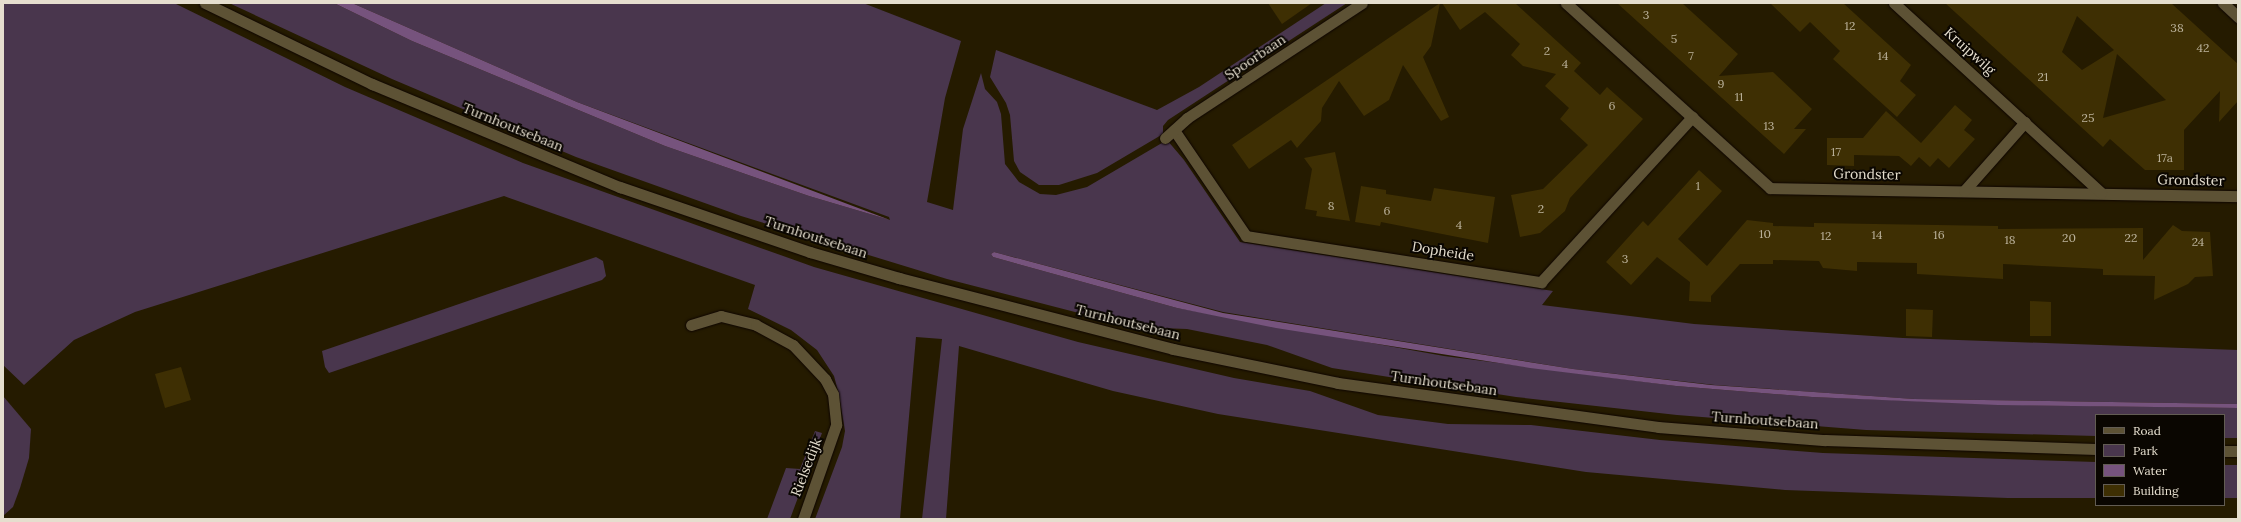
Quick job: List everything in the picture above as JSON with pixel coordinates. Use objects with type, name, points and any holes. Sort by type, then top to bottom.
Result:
[{"type":"street","name":"Turnhoutsebaan","points":[[205,3],[372,84],[620,187],[810,252],[899,278],[1173,349],[1338,383],[1658,427],[1825,440],[2095,449]]},
{"type":"street","name":"Spoorbaan","points":[[1170,134],[1187,118],[1362,3]]},
{"type":"street","name":"Grondster","points":[[1566,3],[1770,188],[2238,196]]},
{"type":"street","name":"Kruipwilg","points":[[1894,3],[2101,193]]},
{"type":"street","points":[[2222,3],[2238,17]]},
{"type":"street","name":"Dopheide","points":[[1170,134],[1246,236],[1541,282],[1692,117]]},
{"type":"street","points":[[1964,191],[2025,122]]},
{"type":"street","name":"Rielsedijk","points":[[691,325],[721,316],[736,319],[766,329],[793,345],[825,379],[833,394],[836,425],[803,519]]},
{"type":"street","points":[[2225,451],[2238,451]]},
{"type":"green space","points":[[3,3],[174,3],[345,87],[523,163],[814,267],[1078,342],[1234,378],[1310,391],[1378,415],[1448,424],[1531,425],[1660,440],[1823,453],[2095,462],[2095,498],[2008,498],[1785,490],[1586,472],[1218,414],[1113,391],[959,346],[946,519],[922,519],[942,339],[916,337],[900,519],[815,519],[842,447],[845,431],[839,395],[834,376],[817,350],[791,330],[748,309],[755,285],[504,196],[135,312],[74,340],[24,385],[3,365]]},
{"type":"green space","points":[[229,3],[334,3],[412,41],[665,146],[809,196],[890,220],[889,217],[577,102],[352,3],[863,3],[961,41],[945,98],[927,202],[953,210],[963,129],[981,73],[985,89],[997,102],[1001,114],[1005,164],[1019,182],[1040,194],[1056,195],[1087,187],[1167,140],[1184,160],[1240,242],[1553,291],[1542,305],[1694,324],[1903,338],[2238,350],[2238,404],[1914,399],[1715,385],[1573,369],[1223,312],[994,252],[991,254],[993,257],[1177,308],[1444,356],[1676,386],[1812,397],[2022,405],[2238,408],[2238,438],[2225,438],[2225,414],[2095,414],[2095,436],[1866,430],[1677,415],[1516,397],[1332,368],[1267,345],[1187,329],[1133,327],[947,279],[741,216],[576,157],[392,79]]},
{"type":"green space","points":[[1326,3],[1347,3],[1168,120],[1163,126],[1163,134],[1097,173],[1059,185],[1039,185],[1020,172],[1014,161],[1010,115],[1006,103],[990,77],[996,50],[1157,110],[1199,87]]},
{"type":"green space","points":[[596,257],[603,261],[606,276],[602,280],[329,373],[325,367],[322,351]]},
{"type":"green space","points":[[3,396],[31,429],[29,458],[20,488],[13,507],[3,516]]},
{"type":"green space","points":[[815,431],[822,433],[790,519],[767,519],[786,468],[800,469]]},
{"type":"green space","points":[[2225,465],[2238,465],[2238,498],[2225,498]]},
{"type":"water","points":[[334,3],[352,3],[577,102],[890,220],[809,196],[665,146],[412,41]]},
{"type":"water","points":[[994,252],[1223,313],[1573,369],[1711,385],[1914,399],[2238,404],[2238,408],[1998,405],[1812,397],[1676,386],[1530,368],[1276,328],[1177,308],[993,257],[991,254]]},
{"type":"building","points":[[1268,3],[1312,3],[1282,24]]},
{"type":"building","points":[[1440,3],[1431,46],[1423,57],[1449,117],[1441,121],[1403,65],[1389,100],[1364,116],[1339,81],[1322,108],[1321,121],[1297,148],[1291,140],[1249,169],[1232,145]]},
{"type":"building","points":[[1442,3],[1515,3],[1581,63],[1574,71],[1600,95],[1607,87],[1643,119],[1570,198],[1565,211],[1540,233],[1520,237],[1511,195],[1543,189],[1588,145],[1560,119],[1569,108],[1545,86],[1556,74],[1523,66],[1511,55],[1520,44],[1485,12],[1460,30]]},
{"type":"building","points":[[1617,3],[1682,3],[1738,54],[1719,76],[1773,72],[1812,109],[1794,129],[1806,129],[1784,154]]},
{"type":"building","points":[[1770,3],[1843,3],[1911,65],[1900,81],[1916,95],[1897,117],[1833,59],[1840,51],[1810,22],[1800,32]]},
{"type":"building","points":[[1945,3],[2171,3],[2238,64],[2238,101],[2219,122],[2220,91],[2184,130],[2184,170],[2145,170],[2110,139],[2103,147]],"holes":[[[2077,16],[2114,50],[2082,70],[2062,52]],[[2117,54],[2166,100],[2103,118]]]},
{"type":"building","points":[[1955,105],[1972,120],[1964,130],[1975,139],[1949,168],[1938,158],[1930,167],[1919,157],[1911,166],[1899,156],[1854,155],[1854,166],[1827,165],[1827,138],[1863,138],[1886,111],[1921,143]]},
{"type":"building","points":[[1335,152],[1350,221],[1316,216],[1317,211],[1305,209],[1312,169],[1304,158]]},
{"type":"building","points":[[1699,170],[1722,191],[1678,239],[1707,266],[1747,220],[1773,223],[1773,226],[1814,227],[1814,223],[1998,226],[1998,229],[2143,228],[2143,260],[2173,225],[2182,231],[2210,232],[2213,276],[2195,277],[2188,284],[2154,300],[2155,276],[2103,275],[2103,269],[2003,264],[2003,279],[1917,274],[1917,263],[1857,262],[1857,271],[1823,268],[1819,261],[1773,260],[1773,264],[1740,264],[1711,296],[1711,302],[1689,301],[1690,282],[1657,257],[1631,285],[1606,262],[1643,221],[1648,226]]},
{"type":"building","points":[[1361,186],[1386,190],[1386,194],[1431,201],[1434,188],[1495,197],[1488,243],[1381,222],[1380,226],[1355,222]]},
{"type":"building","points":[[2030,301],[2051,302],[2051,336],[2030,336]]},
{"type":"building","points":[[1906,309],[1933,310],[1932,337],[1906,336]]},
{"type":"building","points":[[181,367],[191,400],[165,408],[155,374]]}]
